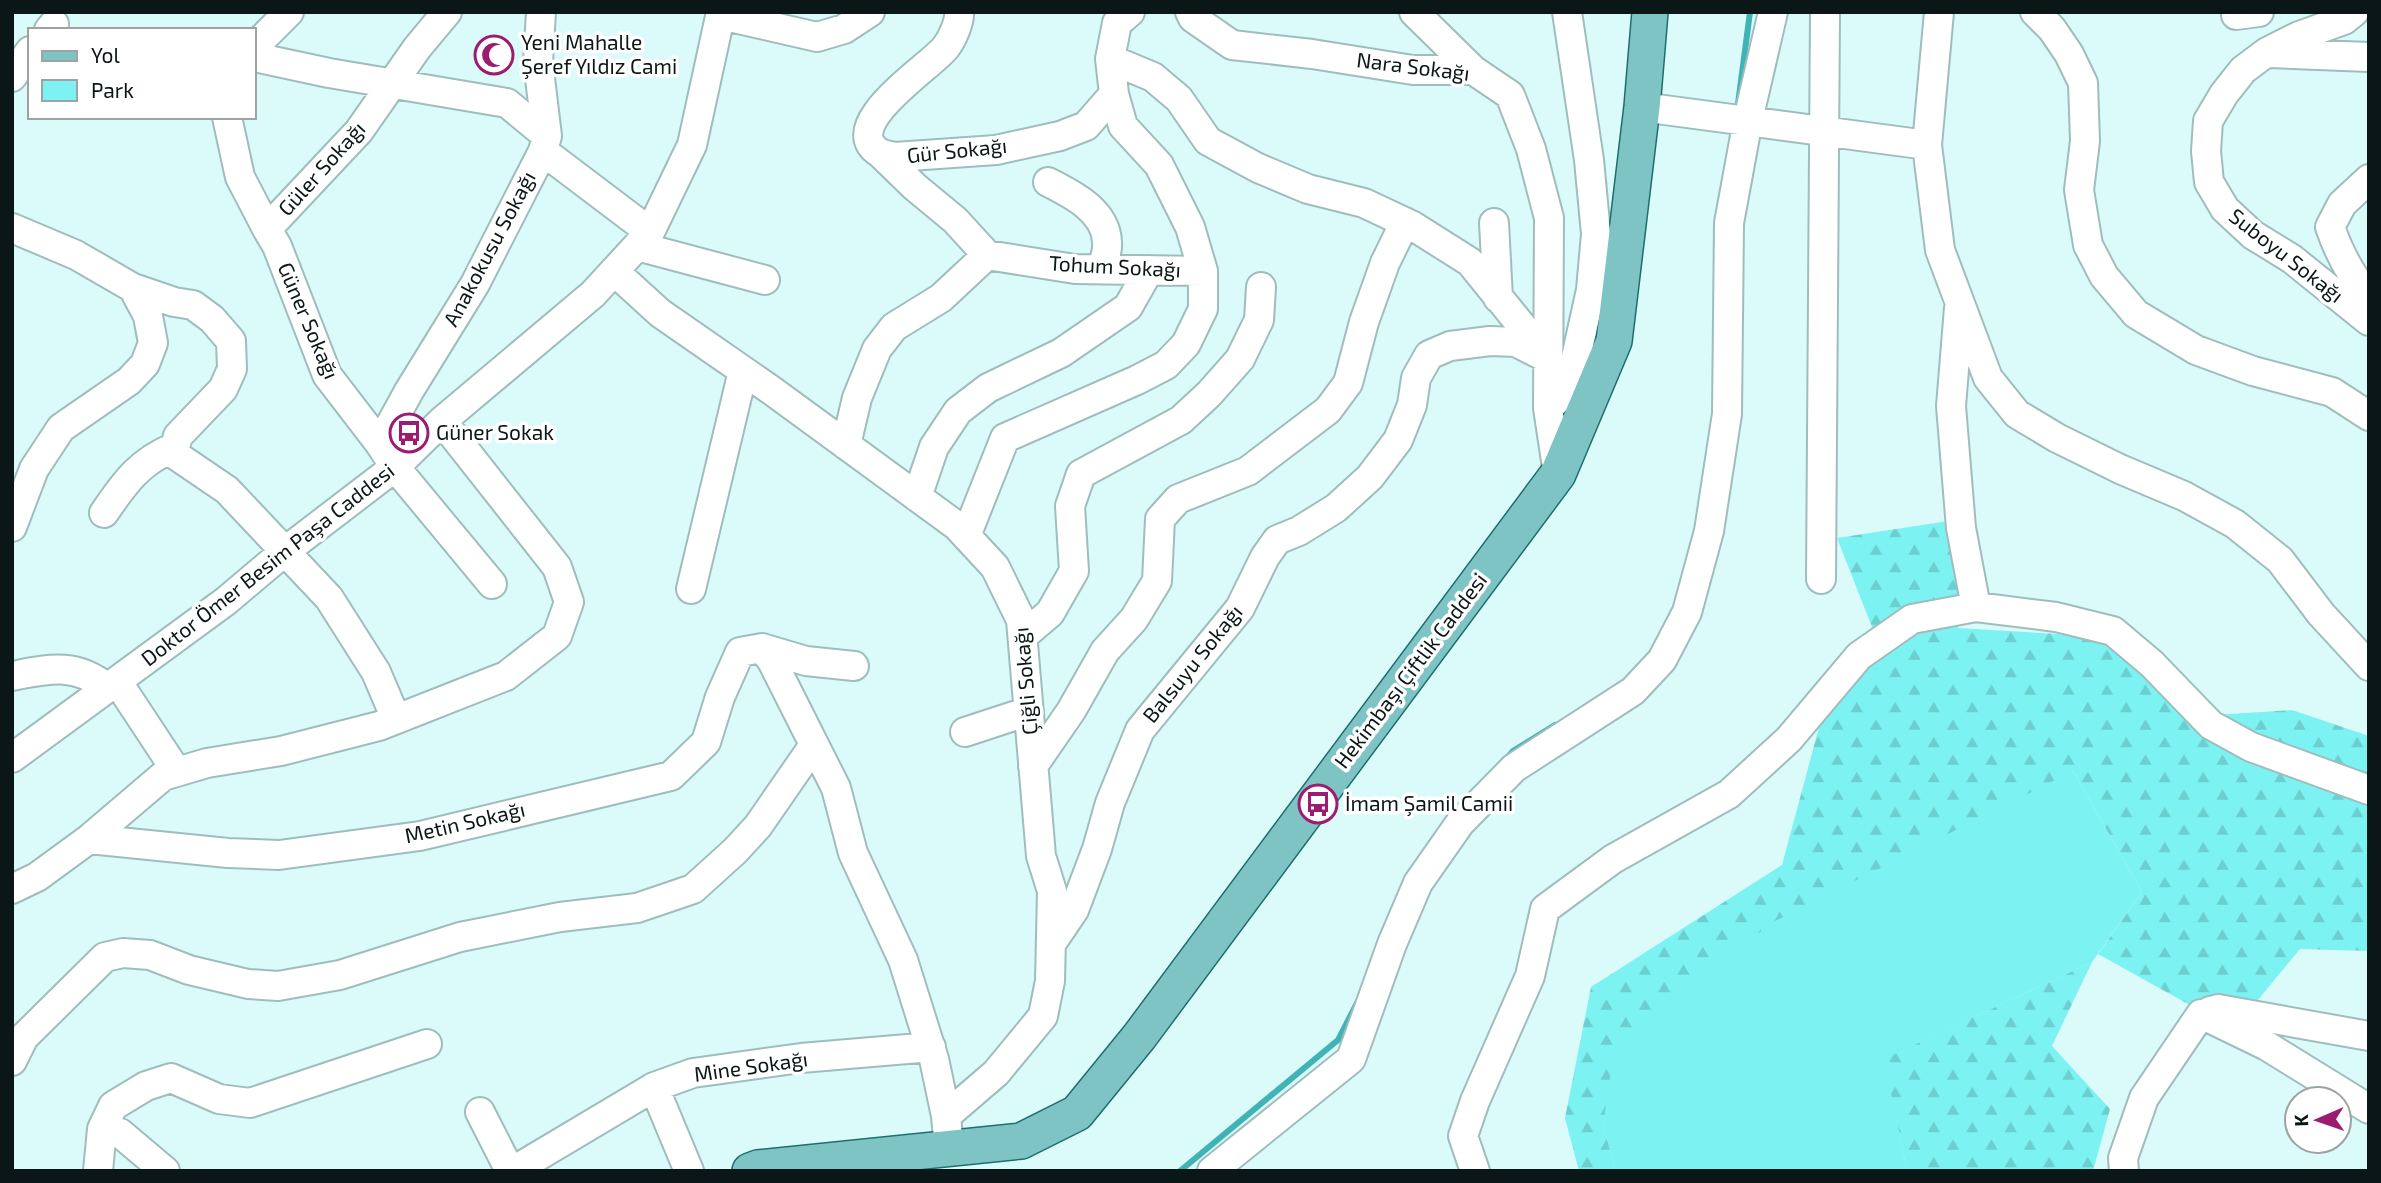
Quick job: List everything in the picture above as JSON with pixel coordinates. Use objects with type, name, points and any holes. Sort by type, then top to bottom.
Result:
[{"type":"main road","name":"Hekimbaşı Çiftlik Caddesi","points":[[750,1171],[947,1132],[1021,1141],[1077,1113],[1139,1037],[1558,474],[1614,341],[1642,107],[1650,12]]},
{"type":"street","points":[[256,45],[289,12]]},
{"type":"street","name":"Güler Sokağı","points":[[227,119],[240,177],[267,229],[359,131],[417,48],[447,12]]},
{"type":"street","points":[[541,12],[538,62],[545,144]]},
{"type":"street","points":[[721,13],[817,37],[844,29],[870,12]]},
{"type":"street","name":"Gür Sokağı","points":[[959,12],[960,18],[946,48],[906,81],[870,122],[867,132],[870,143],[880,153],[895,157],[996,150],[1060,136],[1086,126],[1114,94]]},
{"type":"street","points":[[966,536],[1005,438],[1166,365],[1186,344],[1203,309],[1203,271],[1190,227],[1159,165],[1123,126],[1114,94],[1110,59],[1117,23],[1129,12]]},
{"type":"street","name":"Nara Sokağı","points":[[1190,12],[1193,18],[1232,45],[1413,70],[1473,70],[1510,95],[1531,149],[1549,218],[1548,408],[1558,474]]},
{"type":"street","points":[[1414,12],[1473,70]]},
{"type":"street","points":[[1548,408],[1562,395],[1576,358],[1591,290],[1596,234],[1589,160],[1567,12]]},
{"type":"street","points":[[1212,1171],[1351,1059],[1392,944],[1418,883],[1460,822],[1514,768],[1633,691],[1662,660],[1688,612],[1709,531],[1727,414],[1729,223],[1737,119],[1773,12]]},
{"type":"street","points":[[1821,579],[1825,12]]},
{"type":"street","points":[[1939,12],[1927,145],[1940,250],[1988,378],[2017,414],[2056,438],[2184,496],[2235,524],[2280,560],[2321,614],[2369,666]]},
{"type":"street","points":[[2035,12],[2052,29],[2069,54],[2083,83],[2085,141],[2079,190],[2088,245],[2112,285],[2136,314],[2196,350],[2253,371],[2332,393],[2369,416]]},
{"type":"street","name":"Suboyu Sokağı","points":[[2354,12],[2344,20],[2299,36],[2267,52],[2244,70],[2224,93],[2208,121],[2206,151],[2209,182],[2225,209],[2253,235],[2292,259],[2369,321]]},
{"type":"street","name":"Doktor Ömer Besim Paşa Caddesi","points":[[12,758],[226,601],[284,552],[387,456],[442,421],[593,294],[643,239],[692,145],[721,13]]},
{"type":"street","points":[[2267,52],[2369,57]]},
{"type":"street","points":[[12,79],[28,54]]},
{"type":"street","points":[[256,57],[329,73],[507,103],[545,144],[643,239],[765,281]]},
{"type":"street","points":[[1110,59],[1153,77],[1179,99],[1208,141],[1258,168],[1308,189],[1364,203],[1405,222],[1470,262],[1549,359]]},
{"type":"street","points":[[1642,107],[1927,145]]},
{"type":"street","name":"Anakokusu Sokağı","points":[[387,456],[410,391],[475,284],[545,144]]},
{"type":"street","points":[[845,445],[857,398],[877,349],[894,327],[941,298],[987,256],[955,220],[880,153]]},
{"type":"street","points":[[2369,179],[2342,204],[2330,227],[2339,253],[2355,280],[2369,296]]},
{"type":"street","points":[[1048,182],[1082,199],[1103,226],[1107,243],[1102,270]]},
{"type":"street","points":[[1033,766],[1071,710],[1105,651],[1133,619],[1157,581],[1160,519],[1178,499],[1248,471],[1328,410],[1348,383],[1364,323],[1385,263],[1405,222]]},
{"type":"street","points":[[1494,223],[1499,298]]},
{"type":"street","points":[[12,228],[76,255],[133,288],[174,302],[193,305],[212,319],[231,341],[232,369],[223,389],[178,436],[175,447],[177,456],[227,490],[328,598],[376,672],[396,719]]},
{"type":"street","name":"Güner Sokağı","points":[[267,229],[277,246],[327,375],[387,456],[492,584]]},
{"type":"street","name":"Tohum Sokağı","points":[[987,256],[1075,269],[1203,271]]},
{"type":"street","points":[[917,497],[934,447],[958,411],[988,388],[1061,353],[1128,307],[1149,270]]},
{"type":"street","name":"Çiğli Sokağı","points":[[614,271],[660,313],[957,526],[995,566],[1021,620],[1041,856],[1052,891],[1050,981],[1044,1016],[947,1132]]},
{"type":"street","points":[[1023,636],[1049,613],[1074,571],[1070,506],[1081,474],[1181,420],[1209,394],[1240,359],[1259,320],[1261,286]]},
{"type":"street","points":[[12,527],[34,469],[61,428],[129,381],[145,364],[153,344],[148,316],[133,288]]},
{"type":"street","points":[[1959,300],[1951,406],[1961,528],[1976,607]]},
{"type":"street","name":"Balsuyu Sokağı","points":[[1051,944],[1074,910],[1097,849],[1110,803],[1140,730],[1240,608],[1265,557],[1277,540],[1299,531],[1336,508],[1370,477],[1398,440],[1412,405],[1416,378],[1429,355],[1450,346],[1490,341],[1516,342],[1549,359]]},
{"type":"street","points":[[691,589],[743,371]]},
{"type":"street","points":[[12,889],[37,877],[89,839],[163,776],[206,763],[281,751],[379,726],[506,676],[558,636],[569,603],[557,567],[442,421]]},
{"type":"street","points":[[104,513],[126,481],[155,455],[175,447]]},
{"type":"street","points":[[1475,1171],[1463,1136],[1475,1101],[1530,976],[1545,909],[1613,859],[1729,794],[1789,740],[1859,656],[1912,619],[1976,607],[2056,617],[2113,631],[2152,664],[2211,725],[2251,747],[2369,790]]},
{"type":"street","points":[[762,648],[772,661],[836,788],[853,853],[903,960],[931,1047],[947,1132]]},
{"type":"street","points":[[762,648],[806,661],[854,666]]},
{"type":"street","name":"Metin Sokağı","points":[[89,839],[228,853],[279,855],[420,836],[671,776],[706,742],[720,697],[740,652],[762,648]]},
{"type":"street","points":[[12,676],[63,668],[112,684],[177,772]]},
{"type":"street","points":[[965,732],[1029,712]]},
{"type":"street","points":[[12,1061],[24,1037],[105,957],[123,953],[150,955],[189,970],[248,984],[278,986],[340,975],[460,937],[560,917],[637,908],[693,889],[758,826],[814,745]]},
{"type":"street","points":[[2121,1166],[2144,1098],[2201,1014],[2218,1009],[2369,1036]]},
{"type":"street","points":[[2201,1014],[2266,1046],[2369,1109]]},
{"type":"street","points":[[98,1171],[102,1129],[113,1106],[146,1086],[171,1078],[219,1099],[250,1103],[427,1044]]},
{"type":"street","name":"Mine Sokağı","points":[[480,1112],[511,1171],[654,1087],[693,1073],[801,1058],[931,1047]]},
{"type":"street","points":[[654,1087],[690,1171]]},
{"type":"street","points":[[102,1129],[120,1133],[165,1171]]},
{"type":"green space","points":[[1955,520],[1958,628],[2110,637],[2184,717],[2292,710],[2369,736],[2369,951],[2300,949],[2257,1001],[2188,1004],[2098,954],[2142,892],[2073,771],[1603,1124],[1616,1171],[1579,1171],[1565,1118],[1591,987],[1782,865],[1825,705],[1872,627],[1837,538]]},
{"type":"green space","points":[[2073,771],[2142,892],[2092,962],[1884,1059],[1907,1171],[1616,1171],[1603,1125],[1615,1044],[1773,922]]},
{"type":"green space","points":[[2092,962],[2052,1046],[2110,1109],[2093,1171],[1907,1171],[1883,1059]]},
{"type":"waterway","points":[[1738,104],[1750,12]]},
{"type":"waterway","points":[[1507,758],[1513,751],[1555,725]]},
{"type":"waterway","points":[[1180,1171],[1338,1040],[1358,1001]]},
{"type":"place","name":"Yeni Mahalle Şeref Yıldız Cami","points":[[494,55]]},
{"type":"place","name":"Güner Sokak","points":[[409,433]]},
{"type":"place","name":"İmam Şamil Camii","points":[[1318,804]]}]
